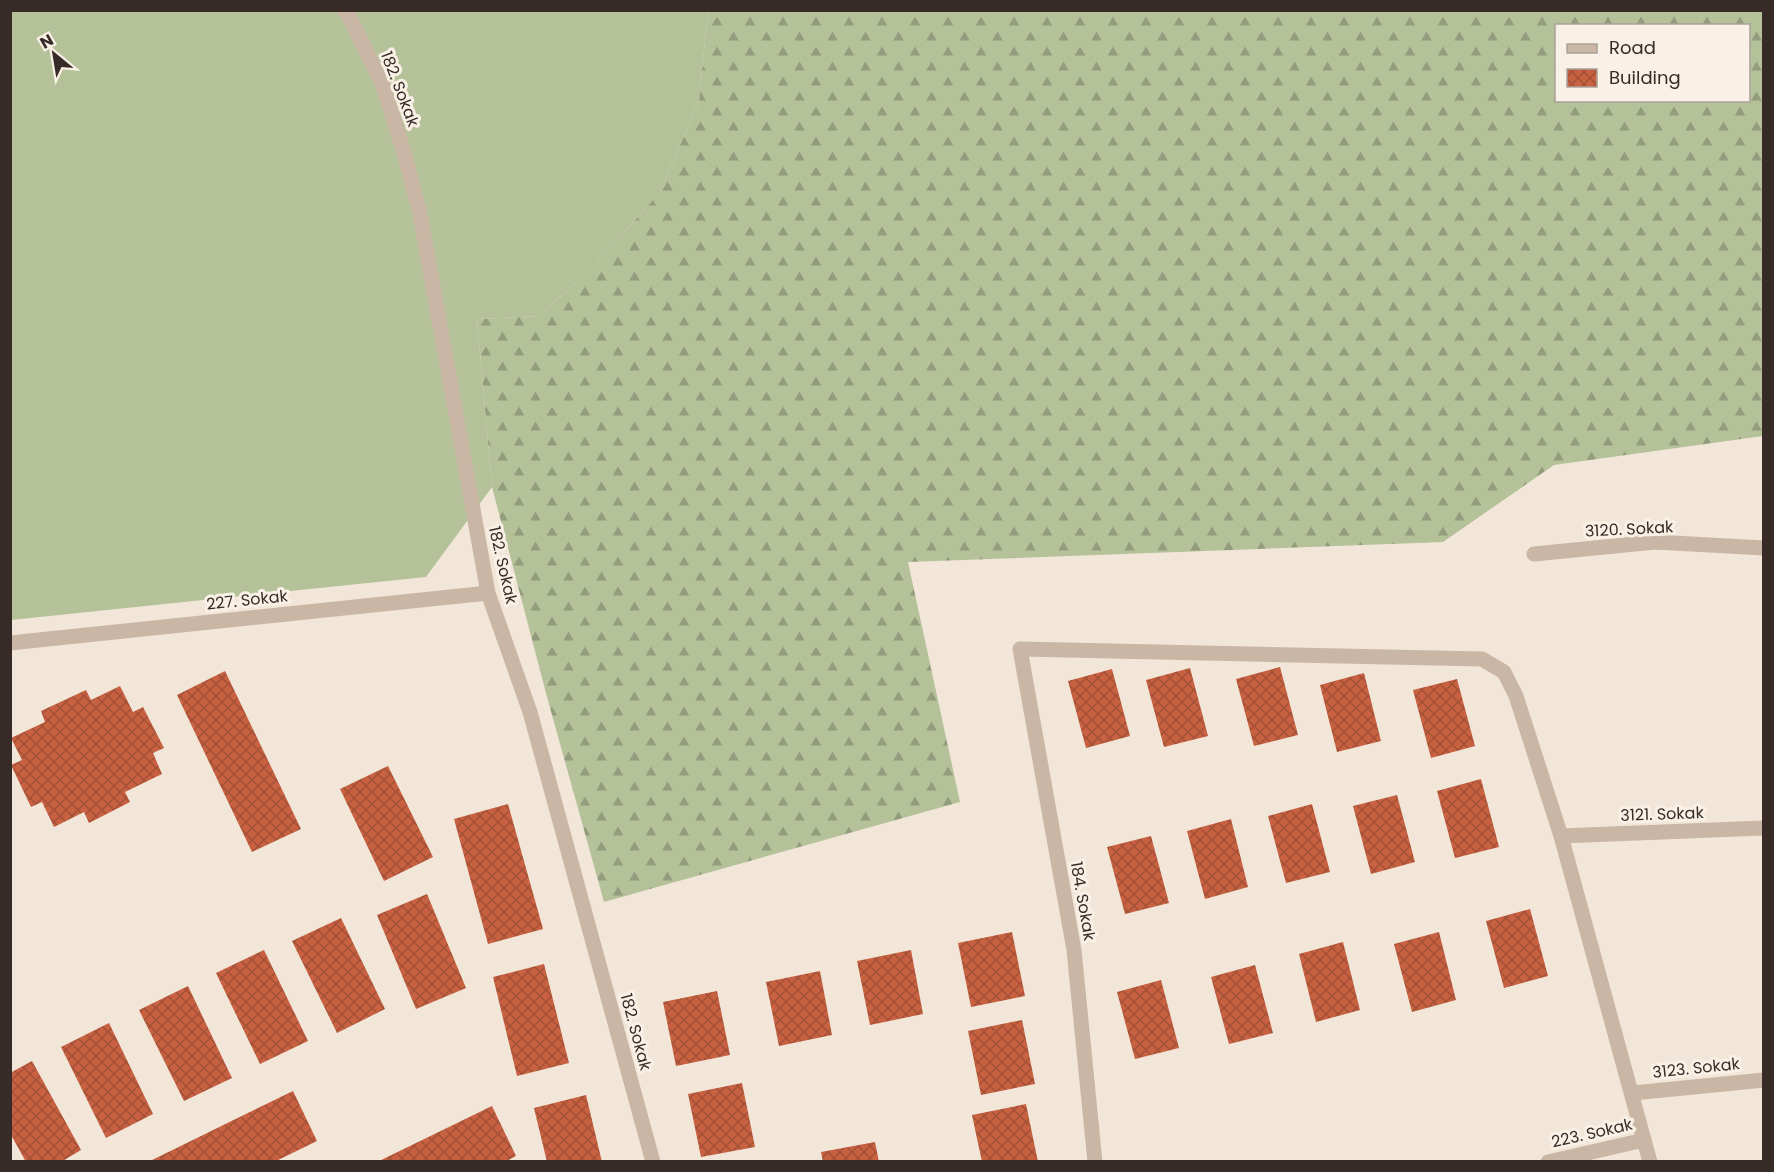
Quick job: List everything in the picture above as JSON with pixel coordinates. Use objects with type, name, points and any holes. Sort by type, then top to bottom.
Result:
[{"type":"street","name":"182. Sokak","points":[[344,10],[382,83],[405,156],[420,214],[488,593],[530,712],[652,1161]]},
{"type":"street","name":"3120. Sokak","points":[[1534,554],[1655,542],[1764,548]]},
{"type":"street","name":"227. Sokak","points":[[10,643],[488,593]]},
{"type":"street","name":"184. Sokak","points":[[1095,1161],[1074,950],[1020,649],[1482,659],[1504,672],[1516,696],[1561,836]]},
{"type":"street","name":"3121. Sokak","points":[[1561,836],[1764,828]]},
{"type":"street","points":[[1561,836],[1650,1161]]},
{"type":"street","name":"3123. Sokak","points":[[1633,1093],[1764,1080]]},
{"type":"street","name":"223. Sokak","points":[[1548,1161],[1644,1140]]},
{"type":"green space","points":[[10,11],[708,11],[699,101],[660,192],[591,270],[538,316],[477,319],[492,487],[426,577],[11,620]]},
{"type":"green space","points":[[708,11],[1763,11],[1763,436],[1554,465],[1443,542],[908,562],[960,802],[604,902],[492,487],[477,319],[538,316],[591,270],[660,192],[699,101]]},
{"type":"building","points":[[1280,667],[1298,735],[1254,746],[1236,679]]},
{"type":"building","points":[[1190,668],[1208,736],[1164,747],[1146,680]]},
{"type":"building","points":[[1112,669],[1130,736],[1086,748],[1068,681]]},
{"type":"building","points":[[225,671],[301,829],[252,852],[177,695]]},
{"type":"building","points":[[1364,673],[1381,741],[1337,752],[1320,685]]},
{"type":"building","points":[[1457,679],[1475,746],[1431,758],[1413,690]]},
{"type":"building","points":[[120,686],[133,712],[143,707],[164,748],[153,753],[162,774],[125,792],[130,802],[89,823],[84,812],[54,827],[42,802],[31,807],[11,765],[22,760],[11,738],[45,722],[41,711],[86,690],[91,700]]},
{"type":"building","points":[[388,766],[433,857],[384,881],[340,789]]},
{"type":"building","points":[[1481,779],[1499,847],[1455,858],[1437,791]]},
{"type":"building","points":[[1397,795],[1415,862],[1371,874],[1353,806]]},
{"type":"building","points":[[508,804],[543,929],[488,944],[454,819]]},
{"type":"building","points":[[1312,804],[1330,872],[1286,883],[1268,816]]},
{"type":"building","points":[[1231,819],[1248,887],[1205,899],[1187,831]]},
{"type":"building","points":[[1151,836],[1169,903],[1125,914],[1107,847]]},
{"type":"building","points":[[427,894],[466,988],[416,1009],[377,915]]},
{"type":"building","points":[[1530,909],[1548,976],[1504,988],[1486,921]]},
{"type":"building","points":[[341,918],[385,1009],[337,1033],[292,941]]},
{"type":"building","points":[[1012,932],[1025,996],[971,1007],[958,943]]},
{"type":"building","points":[[1439,932],[1456,1000],[1412,1012],[1394,944]]},
{"type":"building","points":[[1343,942],[1360,1010],[1316,1022],[1299,954]]},
{"type":"building","points":[[264,950],[308,1041],[260,1064],[216,973]]},
{"type":"building","points":[[911,950],[923,1014],[870,1025],[857,961]]},
{"type":"building","points":[[544,964],[569,1063],[517,1076],[493,977]]},
{"type":"building","points":[[1255,965],[1273,1033],[1229,1044],[1211,977]]},
{"type":"building","points":[[820,971],[832,1035],[779,1046],[766,982]]},
{"type":"building","points":[[1161,980],[1179,1048],[1135,1059],[1117,992]]},
{"type":"building","points":[[188,986],[232,1078],[184,1101],[139,1010]]},
{"type":"building","points":[[717,991],[730,1055],[676,1066],[663,1002]]},
{"type":"building","points":[[1022,1020],[1035,1084],[981,1095],[968,1031]]},
{"type":"building","points":[[109,1023],[153,1114],[106,1138],[61,1047]]},
{"type":"building","points":[[32,1061],[81,1150],[61,1162],[26,1162],[10,1133],[10,1073]]},
{"type":"building","points":[[742,1083],[755,1147],[701,1157],[688,1094]]},
{"type":"building","points":[[293,1091],[317,1141],[274,1162],[148,1162]]},
{"type":"building","points":[[586,1095],[602,1162],[547,1162],[534,1108]]},
{"type":"building","points":[[1026,1104],[1038,1162],[982,1162],[972,1115]]},
{"type":"building","points":[[492,1106],[516,1156],[505,1162],[377,1162]]},
{"type":"building","points":[[875,1142],[879,1162],[823,1162],[821,1152]]}]
